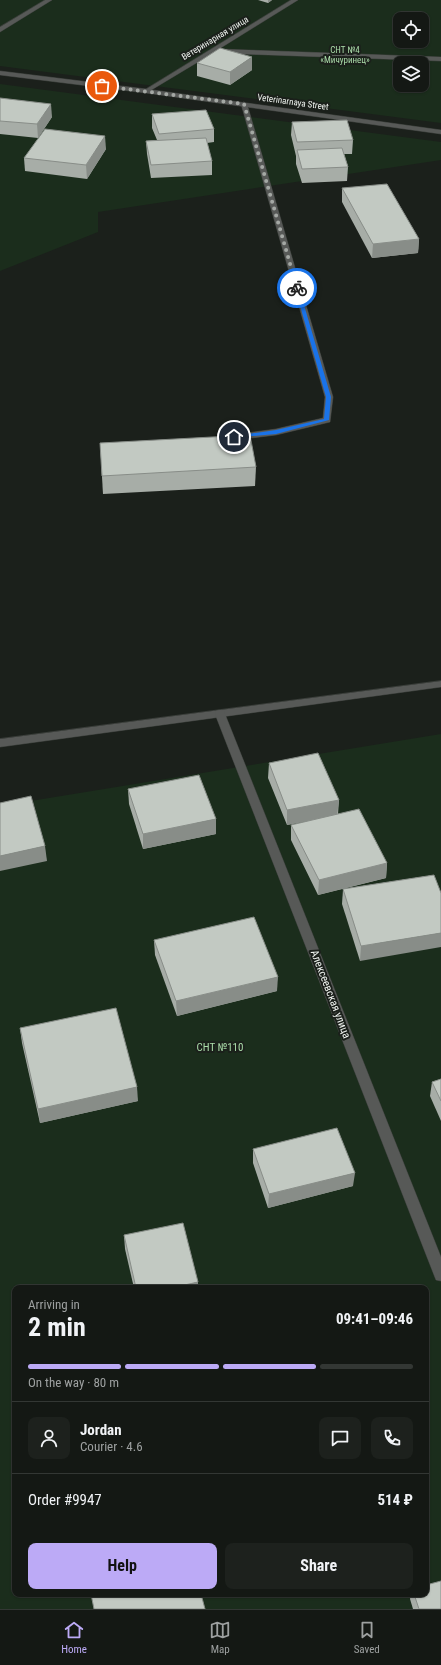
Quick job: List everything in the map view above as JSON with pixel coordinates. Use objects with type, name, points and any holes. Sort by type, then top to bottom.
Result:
[{"type":"street","points":[[0,30],[49,0]]},
{"type":"street","name":"Ветеринарная улица","points":[[146,91],[295,0]]},
{"type":"street","points":[[211,51],[441,58]]},
{"type":"street","name":"Veterinarnaya Street","points":[[0,73],[244,104],[441,132]]},
{"type":"street","points":[[224,439],[276,432],[327,420],[329,397],[244,104]]},
{"type":"street","points":[[0,743],[441,684]]},
{"type":"street","name":"Алексеевская улица","points":[[220,714],[441,1275]]},
{"type":"green space","name":"СНТ №4 «Мичуринец»","points":[[0,0],[441,0],[441,123],[0,66]]},
{"type":"green space","points":[[0,84],[441,142],[441,160],[98,212],[98,232],[0,271]]},
{"type":"green space","name":"СНТ №110","points":[[441,734],[441,1609],[0,1609],[0,806]]},
{"type":"building","points":[[220,48],[252,57],[230,72],[197,63]]},
{"type":"building","points":[[0,98],[51,104],[37,124],[0,121]]},
{"type":"building","points":[[206,110],[214,129],[159,134],[152,114]]},
{"type":"building","points":[[347,120],[353,140],[297,142],[292,122]]},
{"type":"building","points":[[45,129],[105,136],[86,165],[24,158]]},
{"type":"building","points":[[206,138],[212,161],[151,165],[146,141]]},
{"type":"building","points":[[342,148],[348,167],[302,169],[297,150]]},
{"type":"building","points":[[387,184],[419,239],[373,244],[342,188]]},
{"type":"building","points":[[250,435],[256,467],[102,476],[100,443]]},
{"type":"building","points":[[318,753],[339,800],[287,810],[269,763]]},
{"type":"building","points":[[199,775],[216,819],[143,834],[128,789]]},
{"type":"building","points":[[31,796],[45,846],[0,856],[0,803]]},
{"type":"building","points":[[359,809],[387,863],[319,880],[291,825]]},
{"type":"building","points":[[434,875],[441,893],[441,933],[361,946],[343,889]]},
{"type":"building","points":[[254,917],[278,977],[176,1001],[154,940]]},
{"type":"building","points":[[116,1008],[137,1087],[38,1109],[20,1028]]},
{"type":"building","points":[[441,1079],[441,1101],[432,1082]]},
{"type":"building","points":[[337,1128],[355,1173],[269,1194],[253,1149]]},
{"type":"building","points":[[183,1223],[198,1282],[184,1285],[135,1285],[124,1235]]},
{"type":"building","points":[[441,1581],[441,1609],[419,1609],[415,1597],[429,1597],[429,1584]]},
{"type":"building","points":[[92,1597],[202,1597],[205,1609],[94,1609]]},
{"type":"way so far","points":[[102,86],[244,104],[297,288]]},
{"type":"route","points":[[234,437],[276,432],[327,420],[329,397],[297,288]]}]
